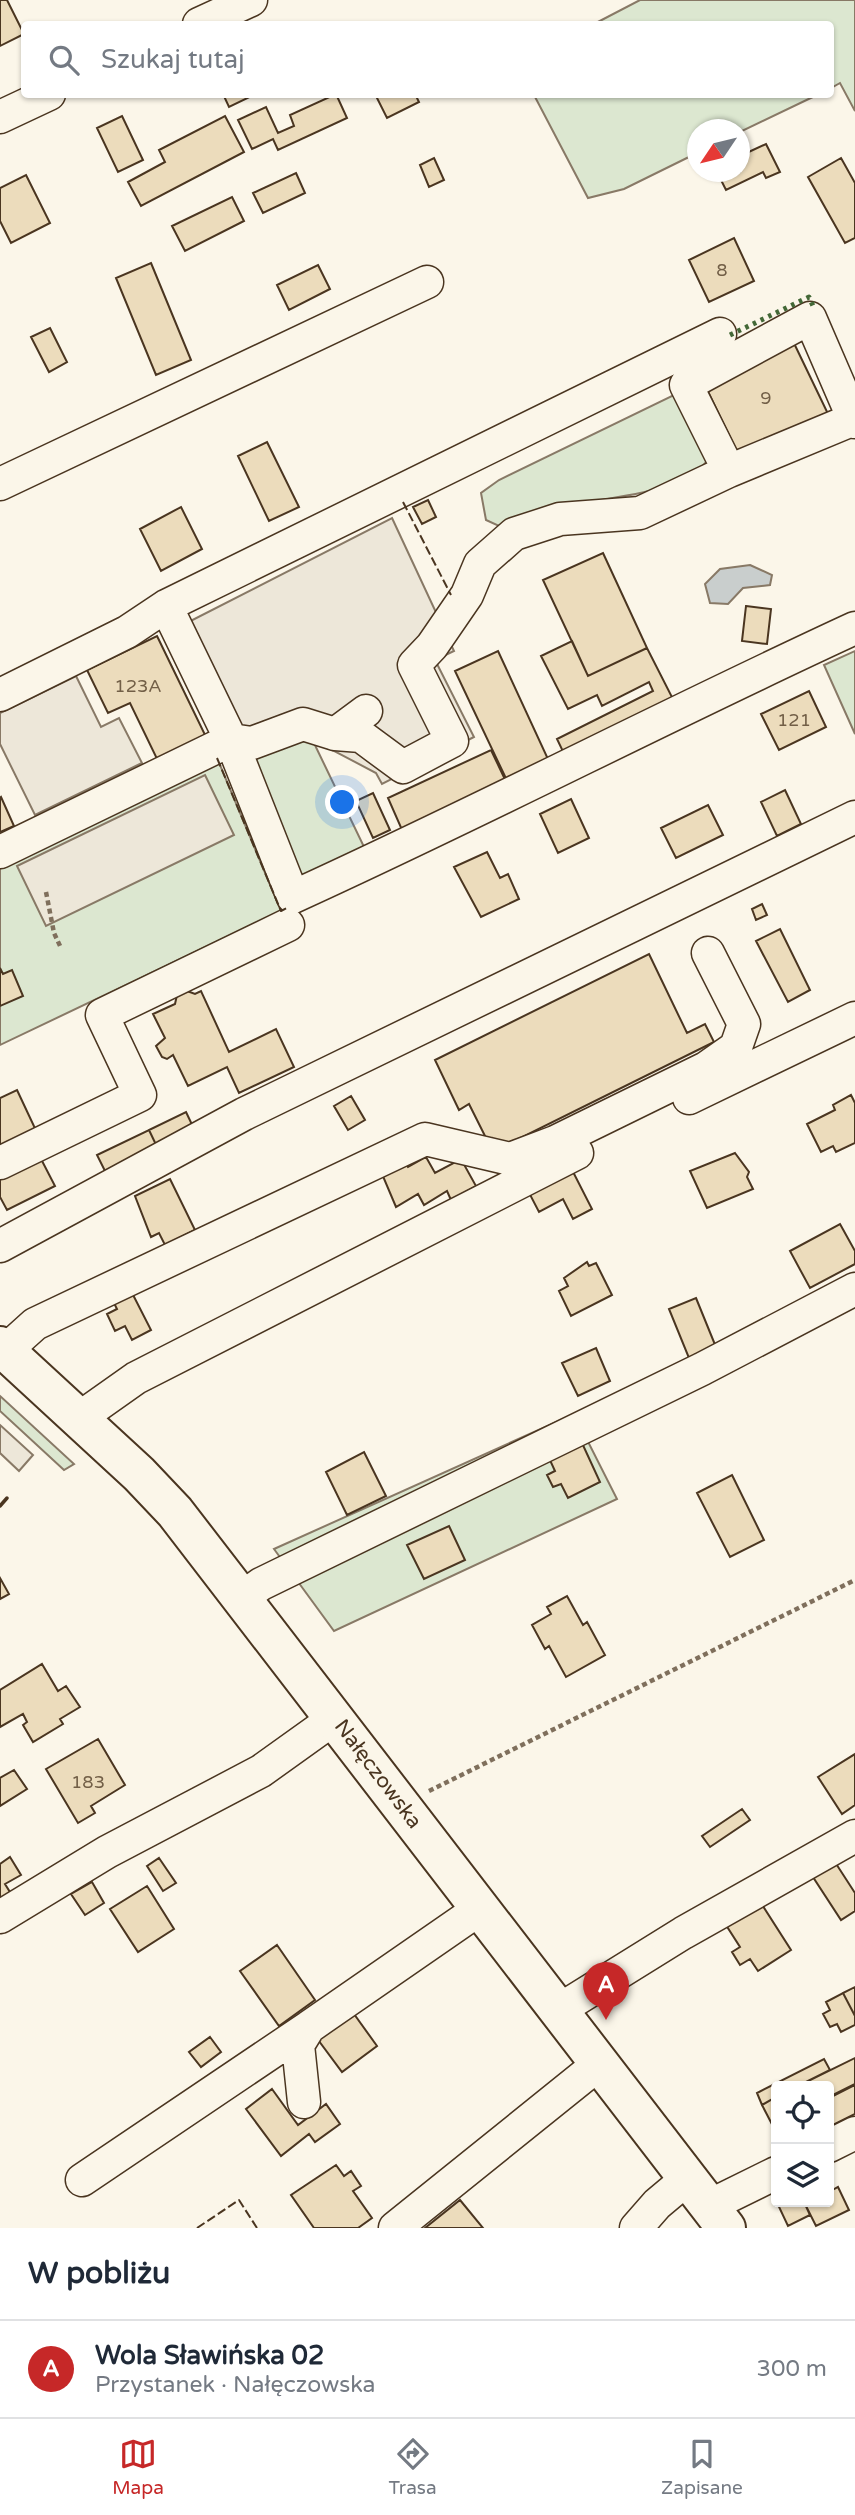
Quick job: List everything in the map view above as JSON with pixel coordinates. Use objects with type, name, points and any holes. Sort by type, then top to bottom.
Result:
[{"type":"main road","name":"Nałęczowska","points":[[3,1349],[163,1498],[243,1597],[708,2204]]},
{"type":"street","points":[[206,21],[251,0]]},
{"type":"street","points":[[0,117],[40,98]]},
{"type":"street","points":[[0,484],[428,282]]},
{"type":"street","points":[[0,852],[231,740],[252,743],[303,724],[335,734],[361,736],[403,766],[452,741],[414,665],[432,646],[467,595],[480,564],[514,534],[560,519],[640,513],[729,471],[854,421],[810,318],[686,385],[729,471]]},
{"type":"street","points":[[0,695],[127,632],[170,614],[720,334]]},
{"type":"street","points":[[170,614],[240,592]]},
{"type":"street","points":[[170,614],[231,740],[293,897],[417,840],[725,688],[855,628]]},
{"type":"street","points":[[335,734],[366,711]]},
{"type":"street","points":[[0,1246],[244,1114],[855,817]]},
{"type":"street","points":[[0,1163],[140,1095],[102,1015],[288,925]]},
{"type":"street","points":[[3,1349],[35,1324],[425,1139],[509,1159],[555,1142],[706,1068],[736,1047],[744,1024],[708,953]]},
{"type":"street","points":[[78,1419],[136,1378],[474,1204],[855,1018]]},
{"type":"street","points":[[243,1597],[261,1584],[690,1375],[855,1289]]},
{"type":"street","points":[[0,1917],[107,1852],[261,1771],[335,1718]]},
{"type":"street","points":[[559,2010],[683,1933],[855,1836]]},
{"type":"street","points":[[82,2180],[481,1908]]},
{"type":"street","points":[[304,2102],[299,2045],[309,2027]]},
{"type":"street","points":[[395,2228],[600,2063]]},
{"type":"street","points":[[833,2144],[855,2133]]},
{"type":"street","points":[[636,2228],[657,2204],[708,2204],[771,2174]]},
{"type":"path","points":[[46,892],[54,933],[61,948]]},
{"type":"path","points":[[402,1806],[855,1580]]},
{"type":"green space","points":[[640,0],[855,0],[855,111],[840,83],[834,86],[834,21],[600,21]]},
{"type":"green space","points":[[536,98],[811,98],[750,127],[750,119],[687,119],[687,158],[624,189],[588,198]]},
{"type":"green space","points":[[678,393],[710,457],[697,471],[655,489],[534,511],[499,526],[486,520],[481,493],[499,480]]},
{"type":"green space","points":[[855,651],[855,734],[824,665]]},
{"type":"green space","points":[[300,733],[313,741],[366,851],[299,881],[243,755]]},
{"type":"green space","points":[[215,753],[281,911],[0,1045],[0,857]]},
{"type":"green space","points":[[0,1396],[74,1464],[64,1470],[0,1411]]},
{"type":"green space","points":[[574,1414],[617,1499],[334,1631],[274,1549]]},
{"type":"shaded area","points":[[392,518],[454,651],[435,660],[474,737],[382,784],[376,773],[300,733],[243,755],[167,633]]},
{"type":"shaded area","points":[[750,565],[772,575],[770,585],[743,588],[728,604],[710,603],[705,584],[720,569]]},
{"type":"shaded area","points":[[76,676],[101,727],[119,718],[142,763],[35,815],[0,744],[0,713]]},
{"type":"shaded area","points":[[205,775],[234,835],[46,926],[17,866]]},
{"type":"shaded area","points":[[0,1425],[33,1455],[19,1471],[0,1453]]},
{"type":"building","points":[[0,0],[7,0],[21,28],[21,36],[0,46]]},
{"type":"building","points":[[225,98],[248,98],[229,107]]},
{"type":"building","points":[[327,98],[338,98],[347,118],[278,150],[273,139],[252,149],[238,120],[266,107],[278,133],[294,126],[290,115]]},
{"type":"building","points":[[377,98],[417,98],[419,102],[387,118]]},
{"type":"building","points":[[122,116],[143,160],[118,172],[97,128]]},
{"type":"building","points":[[225,116],[244,152],[141,206],[128,182],[165,162],[159,150]]},
{"type":"building","points":[[766,144],[780,172],[766,178],[763,172],[750,178],[750,151]]},
{"type":"building","points":[[434,158],[444,180],[429,187],[420,165]]},
{"type":"building","points":[[841,158],[855,183],[855,238],[845,243],[808,177]]},
{"type":"building","points":[[296,173],[305,193],[263,213],[253,193]]},
{"type":"building","points":[[26,175],[50,223],[11,243],[0,221],[0,188]]},
{"type":"building","points":[[722,182],[742,182],[726,190]]},
{"type":"building","points":[[232,197],[244,221],[185,251],[172,226]]},
{"type":"building","points":[[734,238],[754,281],[709,302],[689,260]]},
{"type":"building","points":[[151,263],[191,360],[156,375],[116,278]]},
{"type":"building","points":[[318,265],[330,289],[289,310],[277,285]]},
{"type":"building","points":[[50,328],[67,362],[49,372],[31,337]]},
{"type":"building","points":[[791,337],[830,418],[741,460],[702,379]]},
{"type":"building","points":[[267,442],[299,507],[269,521],[238,456]]},
{"type":"building","points":[[428,500],[436,517],[422,524],[413,507]]},
{"type":"building","points":[[181,507],[202,549],[161,571],[140,529]]},
{"type":"building","points":[[603,553],[647,648],[588,676],[543,580]]},
{"type":"building","points":[[746,606],[771,609],[767,644],[742,641]]},
{"type":"building","points":[[157,636],[208,741],[160,765],[130,703],[108,713],[87,670]]},
{"type":"building","points":[[572,641],[588,676],[647,648],[677,707],[568,762],[557,739],[653,691],[649,682],[602,706],[597,695],[568,709],[541,656]]},
{"type":"building","points":[[498,651],[553,770],[511,789],[455,671]]},
{"type":"building","points":[[809,691],[826,727],[779,750],[761,714]]},
{"type":"building","points":[[491,750],[510,790],[406,839],[388,798]]},
{"type":"building","points":[[785,790],[801,824],[777,836],[761,802]]},
{"type":"building","points":[[373,793],[390,830],[373,838],[356,801]]},
{"type":"building","points":[[0,798],[14,826],[0,832]]},
{"type":"building","points":[[571,799],[589,838],[558,853],[540,814]]},
{"type":"building","points":[[708,805],[723,835],[676,858],[661,828]]},
{"type":"building","points":[[487,852],[500,878],[508,874],[519,899],[481,917],[454,867]]},
{"type":"building","points":[[762,904],[767,915],[756,920],[752,909]]},
{"type":"building","points":[[780,929],[810,990],[788,1002],[756,941]]},
{"type":"building","points":[[649,954],[687,1033],[705,1024],[714,1042],[498,1149],[492,1138],[487,1140],[469,1104],[459,1110],[435,1060]]},
{"type":"building","points":[[0,968],[3,974],[12,970],[23,996],[0,1006]]},
{"type":"building","points":[[187,991],[195,994],[201,991],[229,1052],[276,1029],[294,1067],[239,1093],[227,1067],[188,1086],[173,1055],[167,1059],[162,1057],[156,1046],[165,1038],[153,1014],[175,1004],[177,995]]},
{"type":"building","points":[[17,1090],[40,1139],[0,1158],[0,1098]]},
{"type":"building","points":[[851,1095],[855,1103],[855,1143],[836,1152],[833,1146],[821,1152],[807,1124],[835,1110],[833,1105]]},
{"type":"building","points":[[351,1096],[365,1120],[348,1130],[334,1106]]},
{"type":"building","points":[[186,1112],[196,1133],[159,1151],[149,1130]]},
{"type":"building","points":[[149,1130],[159,1151],[107,1175],[97,1155]]},
{"type":"building","points":[[735,1153],[749,1172],[747,1177],[753,1189],[707,1208],[690,1171]]},
{"type":"building","points":[[40,1157],[55,1186],[7,1210],[0,1197],[0,1178]]},
{"type":"building","points":[[426,1157],[435,1173],[461,1159],[476,1186],[451,1200],[447,1191],[424,1205],[418,1194],[396,1207],[382,1174],[404,1161],[408,1167]]},
{"type":"building","points":[[568,1162],[592,1209],[573,1219],[563,1199],[539,1212],[525,1185]]},
{"type":"building","points":[[170,1179],[195,1230],[165,1245],[159,1233],[151,1237],[135,1196]]},
{"type":"building","points":[[840,1224],[855,1251],[855,1264],[810,1288],[790,1251]]},
{"type":"building","points":[[587,1262],[589,1266],[596,1263],[612,1295],[571,1316],[559,1291],[568,1286],[564,1278]]},
{"type":"building","points":[[128,1285],[151,1330],[132,1340],[125,1326],[115,1331],[107,1314],[117,1309],[110,1295]]},
{"type":"building","points":[[696,1298],[718,1352],[691,1363],[669,1309]]},
{"type":"building","points":[[596,1348],[610,1381],[578,1396],[562,1363]]},
{"type":"building","points":[[582,1443],[600,1482],[568,1498],[561,1484],[553,1487],[547,1475],[555,1471],[549,1458]]},
{"type":"building","points":[[364,1452],[386,1496],[347,1515],[326,1472]]},
{"type":"building","points":[[732,1475],[764,1540],[730,1557],[697,1493]]},
{"type":"building","points":[[449,1526],[465,1560],[424,1579],[407,1545]]},
{"type":"building","points":[[0,1578],[9,1594],[0,1599]]},
{"type":"building","points":[[567,1596],[583,1625],[587,1622],[605,1655],[566,1677],[549,1646],[545,1649],[532,1625],[551,1614],[547,1607]]},
{"type":"building","points":[[42,1664],[58,1691],[66,1686],[80,1707],[60,1719],[63,1724],[33,1742],[23,1725],[27,1722],[23,1714],[0,1727],[0,1690]]},
{"type":"building","points":[[98,1739],[125,1785],[91,1806],[95,1813],[78,1823],[46,1769]]},
{"type":"building","points":[[855,1754],[855,1805],[842,1814],[818,1777]]},
{"type":"building","points":[[14,1770],[27,1789],[0,1806],[0,1778]]},
{"type":"building","points":[[742,1809],[750,1820],[710,1847],[702,1836]]},
{"type":"building","points":[[10,1857],[21,1875],[5,1884],[13,1897],[0,1905],[0,1864]]},
{"type":"building","points":[[159,1858],[176,1883],[163,1891],[147,1866]]},
{"type":"building","points":[[833,1859],[855,1893],[855,1911],[841,1920],[811,1874]]},
{"type":"building","points":[[92,1882],[104,1903],[85,1915],[71,1894]]},
{"type":"building","points":[[147,1886],[174,1929],[138,1952],[110,1909]]},
{"type":"building","points":[[761,1903],[791,1950],[758,1971],[750,1959],[740,1965],[732,1952],[740,1947],[726,1925]]},
{"type":"building","points":[[277,1945],[315,2000],[279,2026],[240,1971]]},
{"type":"building","points":[[855,1987],[855,2016],[843,1993]]},
{"type":"building","points":[[843,1993],[855,2016],[855,2025],[841,2032],[837,2024],[830,2027],[823,2014],[830,2010],[826,2002]]},
{"type":"building","points":[[349,2007],[377,2046],[342,2072],[313,2033]]},
{"type":"building","points":[[210,2037],[221,2052],[201,2067],[189,2052]]},
{"type":"building","points":[[855,2058],[855,2084],[834,2094],[834,2081],[808,2081]]},
{"type":"building","points":[[824,2059],[830,2070],[808,2081],[781,2081]]},
{"type":"building","points":[[855,2085],[855,2114],[834,2124],[834,2096]]},
{"type":"building","points":[[771,2086],[771,2100],[762,2105],[757,2093]]},
{"type":"building","points":[[272,2089],[298,2125],[326,2104],[340,2124],[315,2142],[309,2134],[281,2156],[246,2109]]},
{"type":"building","points":[[771,2100],[771,2122],[762,2105]]},
{"type":"building","points":[[336,2165],[344,2176],[351,2171],[361,2186],[353,2191],[372,2218],[358,2228],[314,2228],[291,2195]]},
{"type":"building","points":[[838,2187],[849,2210],[816,2226],[806,2207],[834,2207],[834,2189]]},
{"type":"building","points":[[460,2200],[483,2228],[425,2228]]},
{"type":"building","points":[[779,2207],[806,2207],[810,2215],[788,2226]]},
{"type":"hedge","points":[[730,335],[809,297],[813,306]]},
{"type":"fence","points":[[403,502],[451,595]]},
{"type":"fence","points":[[217,758],[281,911],[289,907]]},
{"type":"fence","points":[[197,2228],[239,2200],[257,2228]]},
{"type":"wall","points":[[0,1506],[7,1498]]},
{"type":"place","name":"Wola Sławińska 02","points":[[606,2020]]}]
